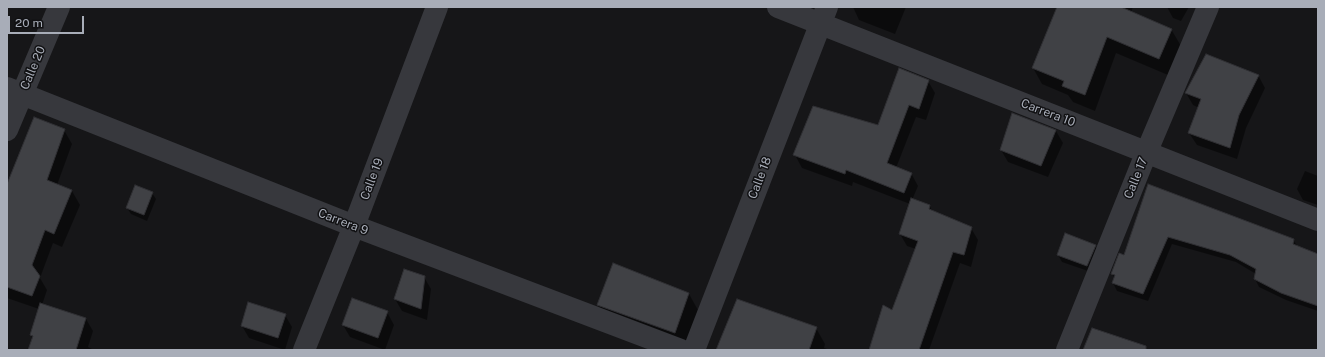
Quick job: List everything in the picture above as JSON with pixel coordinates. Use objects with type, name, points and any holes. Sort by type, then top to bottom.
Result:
[{"type":"street","name":"Calle 20","points":[[7,130],[14,91],[59,7]]},
{"type":"street","name":"Calle 19","points":[[304,350],[354,226],[437,7]]},
{"type":"street","name":"Carrera 10","points":[[778,7],[824,16],[1147,151],[1318,220]]},
{"type":"street","name":"Calle 17","points":[[1067,350],[1147,151],[1208,7]]},
{"type":"street","name":"Calle 18","points":[[694,350],[824,16]]},
{"type":"street","name":"Carrera 9","points":[[14,91],[354,226],[681,350]]},
{"type":"building","points":[[1057,7],[1121,7],[1172,29],[1159,59],[1107,37],[1085,95],[1062,86],[1064,81],[1032,68]]},
{"type":"building","points":[[1206,54],[1259,75],[1239,115],[1230,148],[1188,133],[1201,99],[1185,93]]},
{"type":"building","points":[[899,68],[929,80],[919,109],[909,105],[887,163],[912,173],[904,193],[846,170],[845,174],[793,155],[813,106],[878,125]]},
{"type":"building","points":[[1012,113],[1056,130],[1041,166],[1000,150]]},
{"type":"building","points":[[34,117],[65,129],[47,180],[72,190],[54,234],[45,230],[32,265],[40,276],[32,296],[7,287],[7,184]]},
{"type":"building","points":[[1148,184],[1294,239],[1293,244],[1318,254],[1318,306],[1281,293],[1254,279],[1256,269],[1230,255],[1168,237],[1143,294],[1112,283],[1115,275],[1111,274],[1119,253],[1124,255]]},
{"type":"building","points":[[135,185],[153,192],[144,215],[126,208]]},
{"type":"building","points":[[911,198],[930,205],[929,209],[972,227],[964,255],[953,252],[919,350],[869,350],[883,305],[892,310],[918,241],[899,234]]},
{"type":"building","points":[[1065,233],[1096,245],[1087,266],[1057,255]]},
{"type":"building","points":[[613,263],[689,293],[675,333],[597,305]]},
{"type":"building","points":[[404,269],[425,276],[421,309],[394,299]]},
{"type":"building","points":[[352,298],[388,311],[378,338],[342,325]]},
{"type":"building","points":[[737,299],[817,327],[809,350],[716,350]]},
{"type":"building","points":[[248,302],[286,314],[278,338],[241,326]]},
{"type":"building","points":[[40,303],[86,318],[76,350],[28,350],[33,336],[30,335]]},
{"type":"building","points":[[1092,328],[1146,346],[1146,350],[1083,350]]}]
